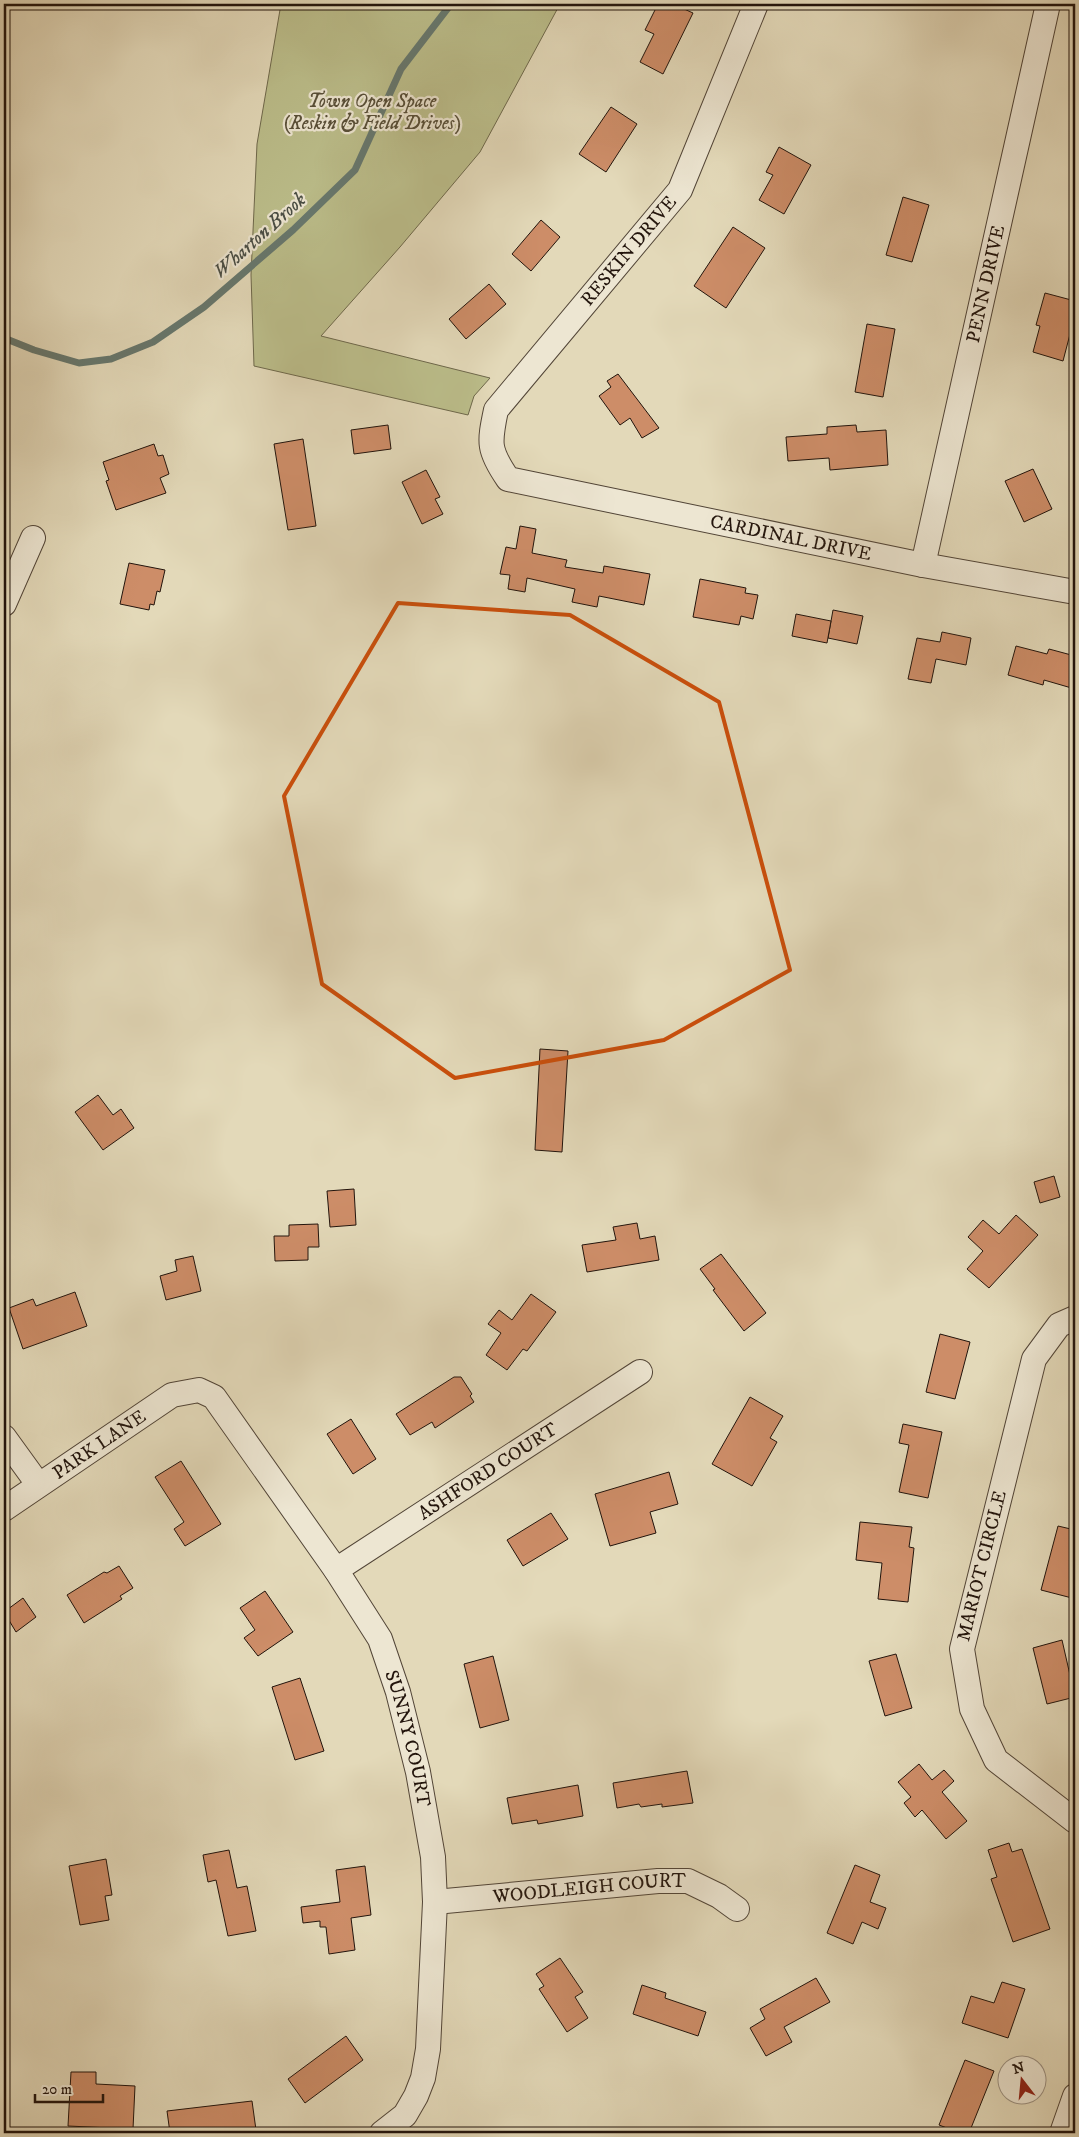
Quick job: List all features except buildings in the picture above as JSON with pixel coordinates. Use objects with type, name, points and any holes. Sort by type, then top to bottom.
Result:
[{"type":"street","name":"RESKIN DRIVE","points":[[508,478],[495,460],[490,438],[496,410],[680,190],[756,4]]},
{"type":"street","name":"PENN DRIVE","points":[[924,566],[1048,4]]},
{"type":"street","name":"CARDINAL DRIVE","points":[[508,478],[924,566],[1075,592]]},
{"type":"street","points":[[4,604],[32,538]]},
{"type":"street","name":"MARIOT CIRCLE","points":[[1075,1318],[1059,1325],[1034,1359],[962,1649],[972,1709],[996,1760],[1075,1821]]},
{"type":"street","name":"ASHFORD COURT","points":[[336,1570],[640,1372]]},
{"type":"street","name":"SUNNY COURT","points":[[199,1390],[214,1397],[336,1570],[380,1639],[398,1692],[418,1772],[433,1857],[435,1902],[428,2049],[423,2078],[416,2096],[405,2114],[382,2133]]},
{"type":"street","name":"PARK LANE","points":[[4,1509],[38,1484],[172,1395],[199,1390]]},
{"type":"street","points":[[4,1437],[38,1484]]},
{"type":"street","name":"WOODLEIGH COURT","points":[[435,1902],[658,1881],[688,1881],[719,1896],[737,1909]]},
{"type":"street","points":[[1062,2133],[1075,2096]]},
{"type":"highlighted area","points":[[398,603],[570,615],[719,702],[790,970],[664,1040],[455,1078],[322,984],[284,796]]},
{"type":"green space","name":"Town Open Space (Reskin & Field Drives)","points":[[281,4],[560,4],[480,152],[400,247],[321,336],[490,378],[474,396],[468,415],[254,366],[251,275],[257,144]]},
{"type":"waterway","name":"Wharton Brook","points":[[4,338],[34,350],[79,363],[111,359],[153,342],[204,307],[293,230],[355,170],[401,69],[451,4]]}]
